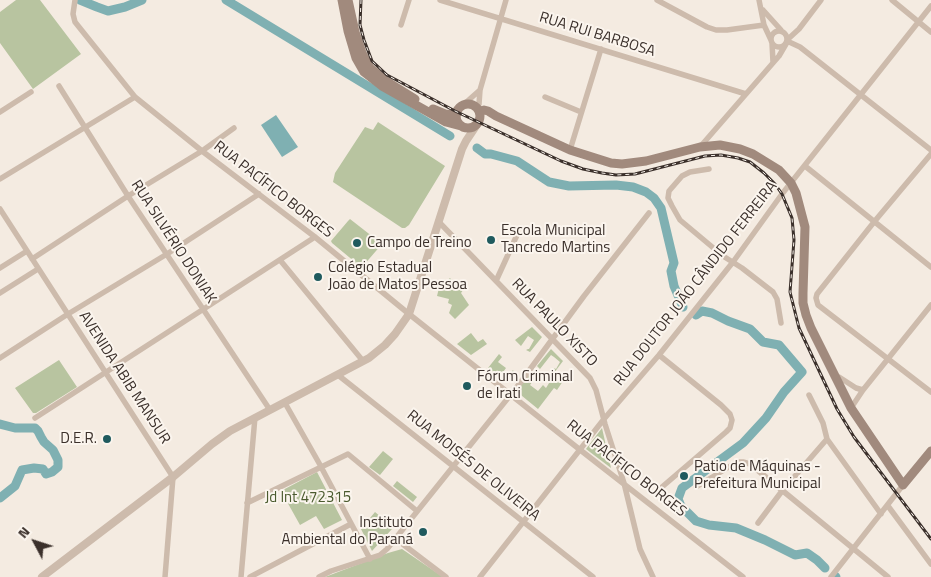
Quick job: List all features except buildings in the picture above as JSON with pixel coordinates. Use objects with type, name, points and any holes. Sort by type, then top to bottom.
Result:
[{"type":"main road","points":[[342,0],[356,58],[364,72],[382,86],[446,122],[469,129],[496,116]]},
{"type":"main road","points":[[348,0],[355,32],[362,53],[370,68],[386,81],[430,108],[445,114],[457,114]]},
{"type":"main road","points":[[462,127],[457,120],[459,108],[470,104],[478,110],[488,111],[570,150],[611,163],[622,164],[646,161],[700,147],[720,145],[740,149],[779,170],[791,183],[796,193],[805,226],[803,303],[811,328],[851,408],[903,485],[931,451]]},
{"type":"main road","points":[[477,124],[480,119],[478,110]]},
{"type":"street","points":[[401,25],[409,0]]},
{"type":"street","name":"RUA RUI BARBOSA","points":[[440,0],[746,94]]},
{"type":"street","points":[[478,110],[480,90],[506,0]]},
{"type":"street","points":[[657,0],[716,30],[764,25]]},
{"type":"street","points":[[759,0],[764,25],[771,42],[778,47],[787,42]]},
{"type":"street","points":[[700,147],[779,56],[787,42],[821,0]]},
{"type":"street","points":[[892,0],[931,32]]},
{"type":"street","name":"RUA PACÍFICO BORGES","points":[[74,3],[73,14],[75,22],[135,97],[315,237],[409,314],[743,577]]},
{"type":"street","name":"RUA DOUTOR JOÃO CÂNDIDO FERREIRA","points":[[480,577],[579,449],[659,356],[733,262],[791,183],[931,6]]},
{"type":"street","points":[[761,8],[783,32],[787,42],[800,47],[931,152],[817,294],[816,298],[818,305],[931,392]]},
{"type":"street","points":[[773,62],[771,38],[773,33],[778,30],[783,32],[799,29]]},
{"type":"street","points":[[570,150],[601,49]]},
{"type":"street","name":"RUA SILVÉRIO DONIAK","points":[[59,86],[128,196],[270,410]]},
{"type":"street","points":[[462,106],[480,90]]},
{"type":"street","points":[[0,112],[31,92]]},
{"type":"street","points":[[0,179],[135,97]]},
{"type":"street","points":[[545,97],[581,112]]},
{"type":"street","points":[[42,577],[173,477],[212,444],[255,417],[370,358],[385,345],[409,314],[462,149],[477,124]]},
{"type":"street","points":[[462,127],[462,149]]},
{"type":"street","points":[[32,259],[128,196],[202,151],[234,128]]},
{"type":"street","points":[[805,166],[931,267]]},
{"type":"street","points":[[709,170],[690,172],[682,176],[669,191],[668,198],[680,220],[772,292],[777,299],[781,324]]},
{"type":"street","points":[[0,358],[260,194]]},
{"type":"street","name":"AVENIDA ABIB MANSUR","points":[[0,209],[173,477]]},
{"type":"street","points":[[319,577],[380,555],[387,549],[511,394],[649,213]]},
{"type":"street","name":"RUA PAULO XISTO","points":[[438,221],[590,378],[596,390],[624,483],[640,548],[654,577]]},
{"type":"street","points":[[496,282],[517,235]]},
{"type":"street","points":[[35,418],[315,237]]},
{"type":"street","points":[[0,268],[27,251]]},
{"type":"street","points":[[280,260],[363,362]]},
{"type":"street","points":[[0,293],[38,268]]},
{"type":"street","points":[[851,408],[863,390],[931,305]]},
{"type":"street","points":[[659,356],[721,405],[730,414],[732,420],[730,428],[726,432],[662,486]]},
{"type":"street","name":"RUA MOISÉS DE OLIVEIRA","points":[[338,375],[593,577]]},
{"type":"street","points":[[835,377],[839,377],[856,388],[863,390]]},
{"type":"street","points":[[808,395],[823,423],[828,439],[881,514]]},
{"type":"street","points":[[285,403],[370,559]]},
{"type":"street","points":[[241,577],[255,417]]},
{"type":"street","points":[[758,523],[782,491],[828,439]]},
{"type":"street","points":[[247,503],[348,454],[418,511]]},
{"type":"street","points":[[696,487],[737,462],[750,464],[888,577]]},
{"type":"street","points":[[165,577],[173,477]]},
{"type":"street","points":[[831,577],[903,485]]},
{"type":"street","points":[[888,506],[931,564]]},
{"type":"street","points":[[250,577],[351,524]]},
{"type":"street","points":[[396,539],[446,577]]},
{"type":"green space","points":[[16,0],[40,0],[81,54],[33,89],[0,43],[0,12]]},
{"type":"green space","points":[[378,122],[445,166],[409,225],[405,228],[402,228],[333,182],[335,173],[365,127],[373,130]]},
{"type":"green space","name":"Campo de Treino","points":[[350,219],[382,244],[361,267],[331,241]]},
{"type":"green space","points":[[450,278],[457,287],[462,282],[466,286],[461,293],[469,305],[455,319],[449,313],[452,305],[448,303],[449,299],[437,296],[439,288]]},
{"type":"green space","points":[[532,327],[542,337],[530,352],[526,350],[529,349],[534,340],[528,336],[521,346],[515,340]]},
{"type":"green space","points":[[471,333],[478,342],[483,339],[487,344],[471,355],[457,344]]},
{"type":"green space","points":[[551,349],[563,361],[551,377],[549,375],[560,362],[554,357],[551,355],[540,369],[537,366]]},
{"type":"green space","points":[[499,354],[502,357],[498,362],[506,368],[501,375],[506,379],[513,370],[514,372],[506,382],[488,368]]},
{"type":"green space","points":[[59,360],[77,387],[36,413],[33,413],[15,388]]},
{"type":"green space","points":[[530,374],[535,378],[530,385],[538,391],[543,385],[546,388],[554,375],[563,381],[557,390],[554,388],[538,409],[516,391]]},
{"type":"green space","points":[[602,428],[611,468],[586,449]]},
{"type":"green space","points":[[383,451],[393,459],[380,475],[369,467]]},
{"type":"green space","name":"Jd Int 472315","points":[[317,472],[342,520],[324,529],[316,516],[300,525],[281,491]]},
{"type":"green space","points":[[397,481],[417,497],[413,502],[393,486]]},
{"type":"green space","points":[[375,512],[392,529],[372,551],[361,529]]},
{"type":"green space","points":[[402,549],[443,577],[325,577],[388,553]]},
{"type":"water","points":[[276,115],[298,147],[282,157],[261,125]]},
{"type":"waterway","points":[[80,0],[108,11],[142,0]]},
{"type":"waterway","points":[[226,0],[450,136]]},
{"type":"waterway","points":[[477,148],[485,154],[517,161],[549,182],[569,186],[616,185],[633,187],[646,192],[654,198],[661,208],[674,263],[671,271],[674,286],[683,307]]},
{"type":"waterway","points":[[696,315],[702,311],[712,313],[750,329],[763,342],[779,345],[802,372],[784,392],[766,418],[743,443],[682,488],[678,499],[681,506],[696,521],[709,525],[736,528],[795,555],[807,553],[825,568]]},
{"type":"waterway","points":[[0,424],[15,428],[35,428],[44,442],[53,450],[58,460],[58,467],[46,474],[43,469],[22,470],[15,486],[0,498]]},
{"type":"railway","points":[[361,0],[360,25],[364,40],[372,61],[387,75],[455,111],[561,161],[583,169],[616,175],[635,174],[705,156],[721,155],[750,162],[764,173],[782,194],[792,218],[794,240],[790,292],[799,328],[837,409],[854,437],[931,539]]},
{"type":"place","name":"Escola Municipal Tancredo Martins","points":[[491,240]]},
{"type":"place","name":"Campo de Treino","points":[[357,243]]},
{"type":"place","name":"Colégio Estadual João de Matos Pessoa","points":[[318,277]]},
{"type":"place","name":"Fórum Criminal de Irati","points":[[467,386]]},
{"type":"place","name":"D.E.R.","points":[[107,439]]},
{"type":"place","name":"Patio de Máquinas - Prefeitura Municipal","points":[[684,476]]},
{"type":"place","name":"Instituto Ambiental do Paraná","points":[[423,532]]}]
